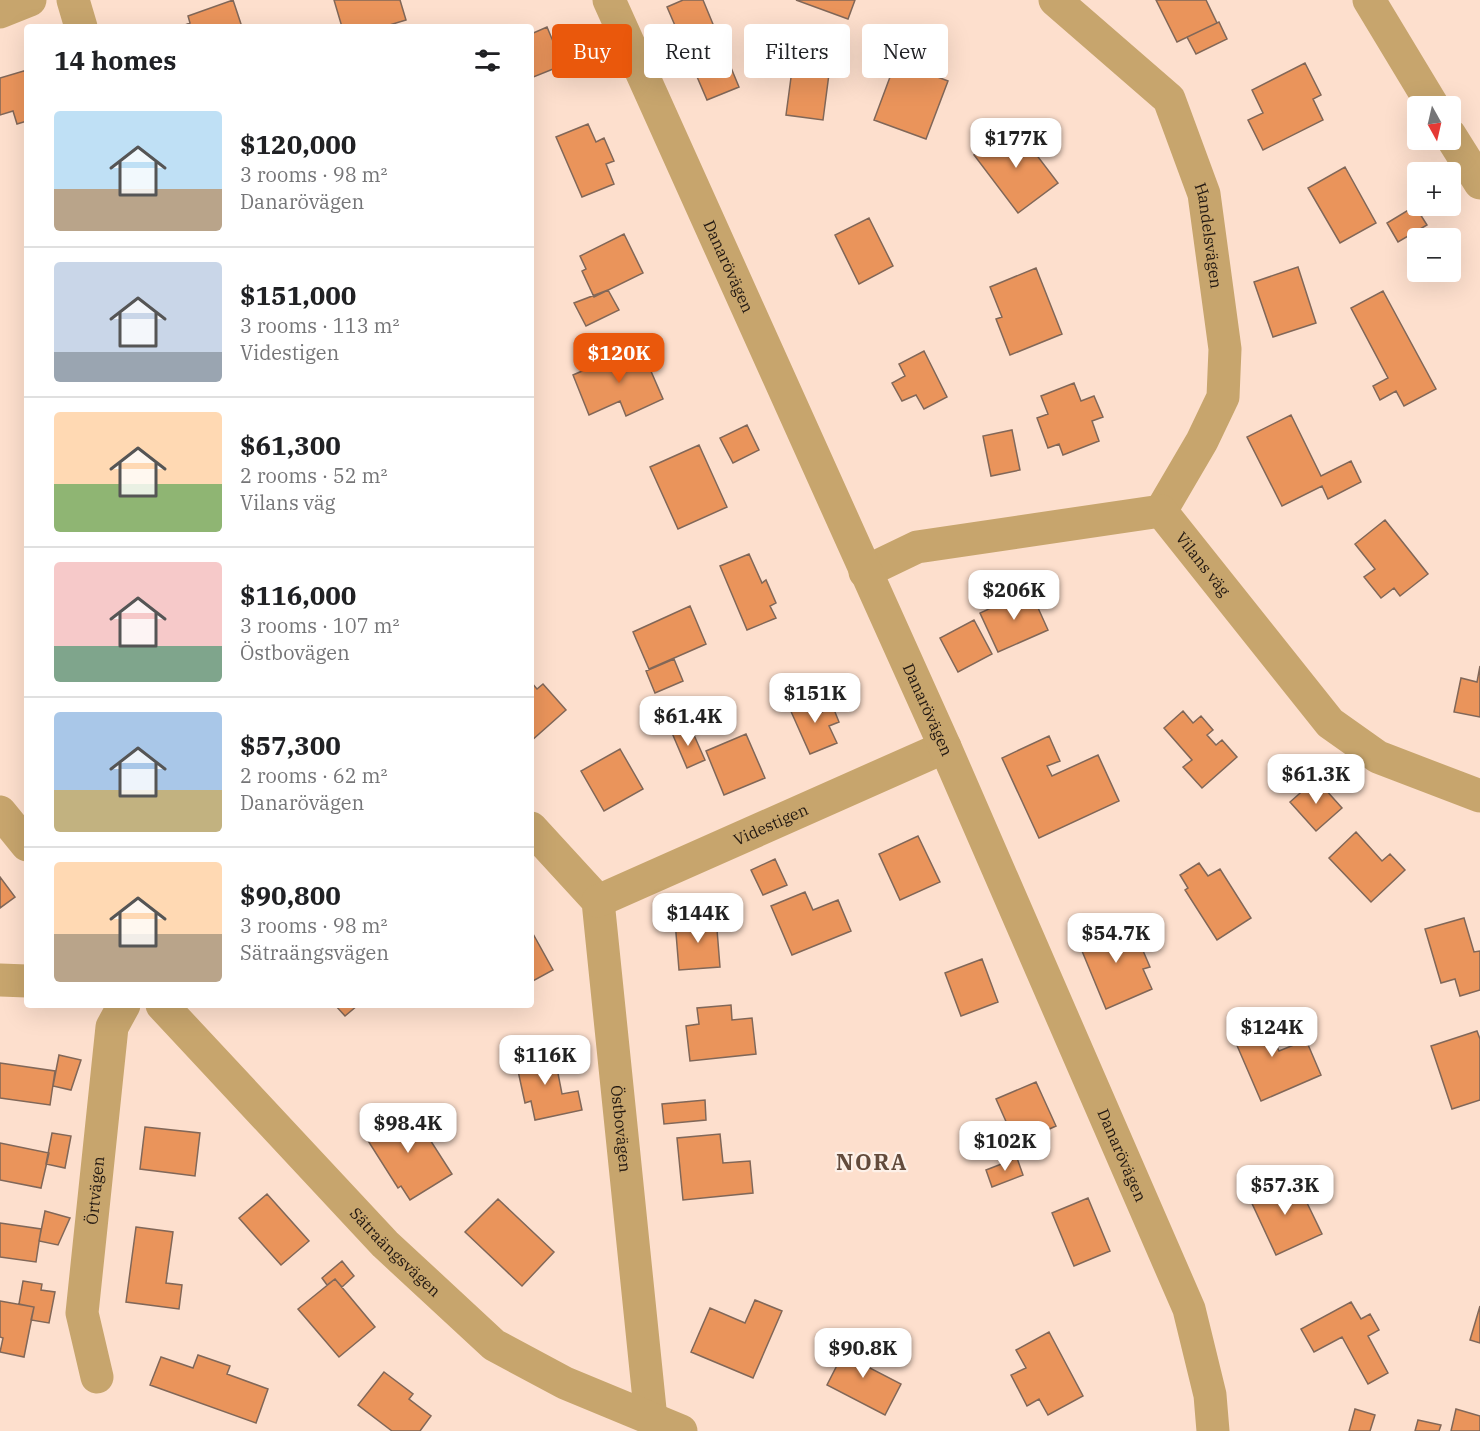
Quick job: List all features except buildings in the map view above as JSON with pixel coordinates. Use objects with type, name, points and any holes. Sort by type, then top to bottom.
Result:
[{"type":"street","points":[[0,12],[30,0]]},
{"type":"street","points":[[73,0],[80,24]]},
{"type":"street","name":"Danarövägen","points":[[609,0],[945,747],[1189,1309],[1210,1395],[1214,1431]]},
{"type":"street","name":"Handelsvägen","points":[[1055,0],[1169,99],[1204,194],[1225,349],[1223,397],[1202,441],[1161,511]]},
{"type":"street","points":[[1369,0],[1426,96]]},
{"type":"street","points":[[1459,150],[1480,183]]},
{"type":"street","points":[[866,572],[917,547],[1161,511]]},
{"type":"street","name":"Vilans väg","points":[[1161,511],[1330,723],[1378,757],[1480,796]]},
{"type":"street","name":"Videstigen","points":[[598,901],[945,747]]},
{"type":"street","points":[[0,812],[24,841]]},
{"type":"street","points":[[534,831],[598,901]]},
{"type":"street","name":"Östbovägen","points":[[598,901],[666,1425]]},
{"type":"street","points":[[0,980],[24,981]]},
{"type":"street","name":"Örtvägen","points":[[97,1377],[82,1313],[112,1027],[122,1008]]},
{"type":"street","name":"Sätraängsvägen","points":[[165,1008],[385,1244],[494,1345],[565,1383],[666,1425]]},
{"type":"district","name":"NORA","points":[[872,1162]]}]
